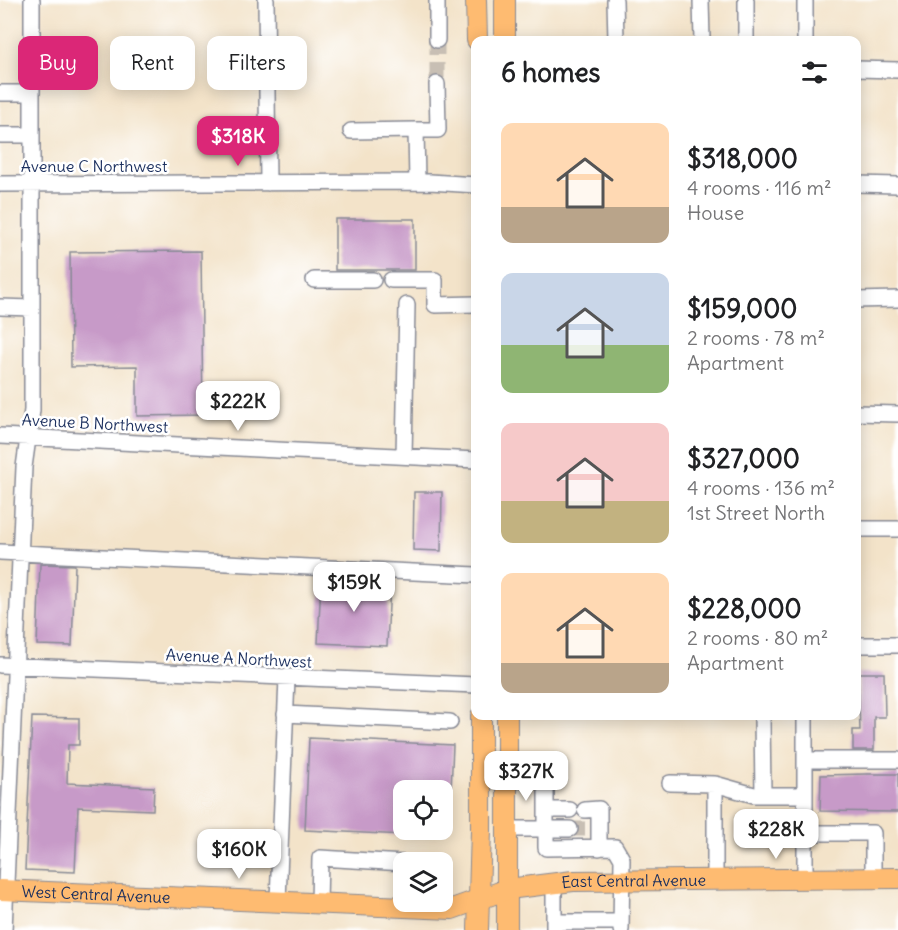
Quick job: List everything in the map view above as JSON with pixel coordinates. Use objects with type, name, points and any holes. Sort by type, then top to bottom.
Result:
[{"type":"main road","points":[[476,0],[477,36]]},
{"type":"main road","points":[[505,0],[505,36]]},
{"type":"main road","points":[[478,930],[481,720]]},
{"type":"main road","points":[[507,720],[507,930]]},
{"type":"main road","name":"East Central Avenue","points":[[479,900],[508,889],[554,882],[898,878]]},
{"type":"main road","name":"West Central Avenue","points":[[2,890],[320,903],[393,904]]},
{"type":"main road","name":"West Central Avenue","points":[[453,909],[479,900]]},
{"type":"street","points":[[4,930],[2,890],[8,665],[21,552],[24,467],[32,410],[32,0]]},
{"type":"street","points":[[266,0],[268,183]]},
{"type":"street","points":[[437,0],[437,40]]},
{"type":"street","points":[[615,0],[616,36]]},
{"type":"street","points":[[701,0],[702,36]]},
{"type":"street","points":[[746,0],[746,36]]},
{"type":"street","points":[[805,0],[805,36]]},
{"type":"street","points":[[861,69],[898,70]]},
{"type":"street","points":[[351,130],[438,130],[437,84]]},
{"type":"street","points":[[0,93],[32,93]]},
{"type":"street","points":[[416,130],[417,182]]},
{"type":"street","points":[[0,135],[32,135]]},
{"type":"street","name":"Avenue C Northwest","points":[[0,184],[417,182],[471,185]]},
{"type":"street","points":[[861,184],[898,184]]},
{"type":"street","points":[[314,280],[373,280]]},
{"type":"street","points":[[391,280],[435,280],[435,305],[471,304]]},
{"type":"street","points":[[861,300],[898,299]]},
{"type":"street","points":[[404,456],[407,305]]},
{"type":"street","points":[[0,307],[33,308]]},
{"type":"street","points":[[861,413],[898,414]]},
{"type":"street","name":"Avenue B Northwest","points":[[0,436],[471,460]]},
{"type":"street","points":[[861,529],[898,529]]},
{"type":"street","points":[[0,552],[471,575]]},
{"type":"street","points":[[861,645],[898,645]]},
{"type":"street","name":"Avenue A Northwest","points":[[8,665],[471,685]]},
{"type":"street","points":[[278,900],[287,678]]},
{"type":"street","points":[[285,714],[450,722]]},
{"type":"street","points":[[762,720],[763,795]]},
{"type":"street","points":[[806,720],[806,878]]},
{"type":"street","points":[[806,760],[898,759]]},
{"type":"street","points":[[507,780],[546,780],[546,848],[615,848],[622,859],[620,926],[554,926],[554,882]]},
{"type":"street","points":[[670,783],[715,784],[763,795],[806,795]]},
{"type":"street","points":[[715,784],[715,879]]},
{"type":"street","points":[[546,810],[599,809],[584,829]]},
{"type":"street","points":[[507,830],[584,829]]},
{"type":"street","points":[[584,829],[599,848]]},
{"type":"street","points":[[806,833],[873,833],[873,878]]},
{"type":"street","points":[[320,903],[320,858],[393,862]]},
{"type":"building","points":[[335,219],[415,219],[415,270],[335,270]]},
{"type":"building","points":[[201,251],[203,415],[137,416],[137,366],[71,367],[70,252]]},
{"type":"building","points":[[414,492],[442,492],[441,551],[413,550]]},
{"type":"building","points":[[40,564],[75,565],[72,646],[37,645]]},
{"type":"building","points":[[321,581],[390,584],[387,646],[318,643]]},
{"type":"building","points":[[861,673],[884,673],[885,717],[874,717],[874,750],[853,750],[853,730],[860,730]]},
{"type":"building","points":[[32,717],[79,718],[79,745],[68,745],[67,783],[154,787],[153,810],[78,807],[75,872],[25,870]]},
{"type":"building","points":[[309,738],[453,745],[451,780],[393,780],[393,834],[305,830]]},
{"type":"building","points":[[898,774],[898,812],[820,811],[821,775]]},
{"type":"tunnel","points":[[437,40],[437,84]]},
{"type":"tunnel","points":[[570,829],[585,829]]}]
